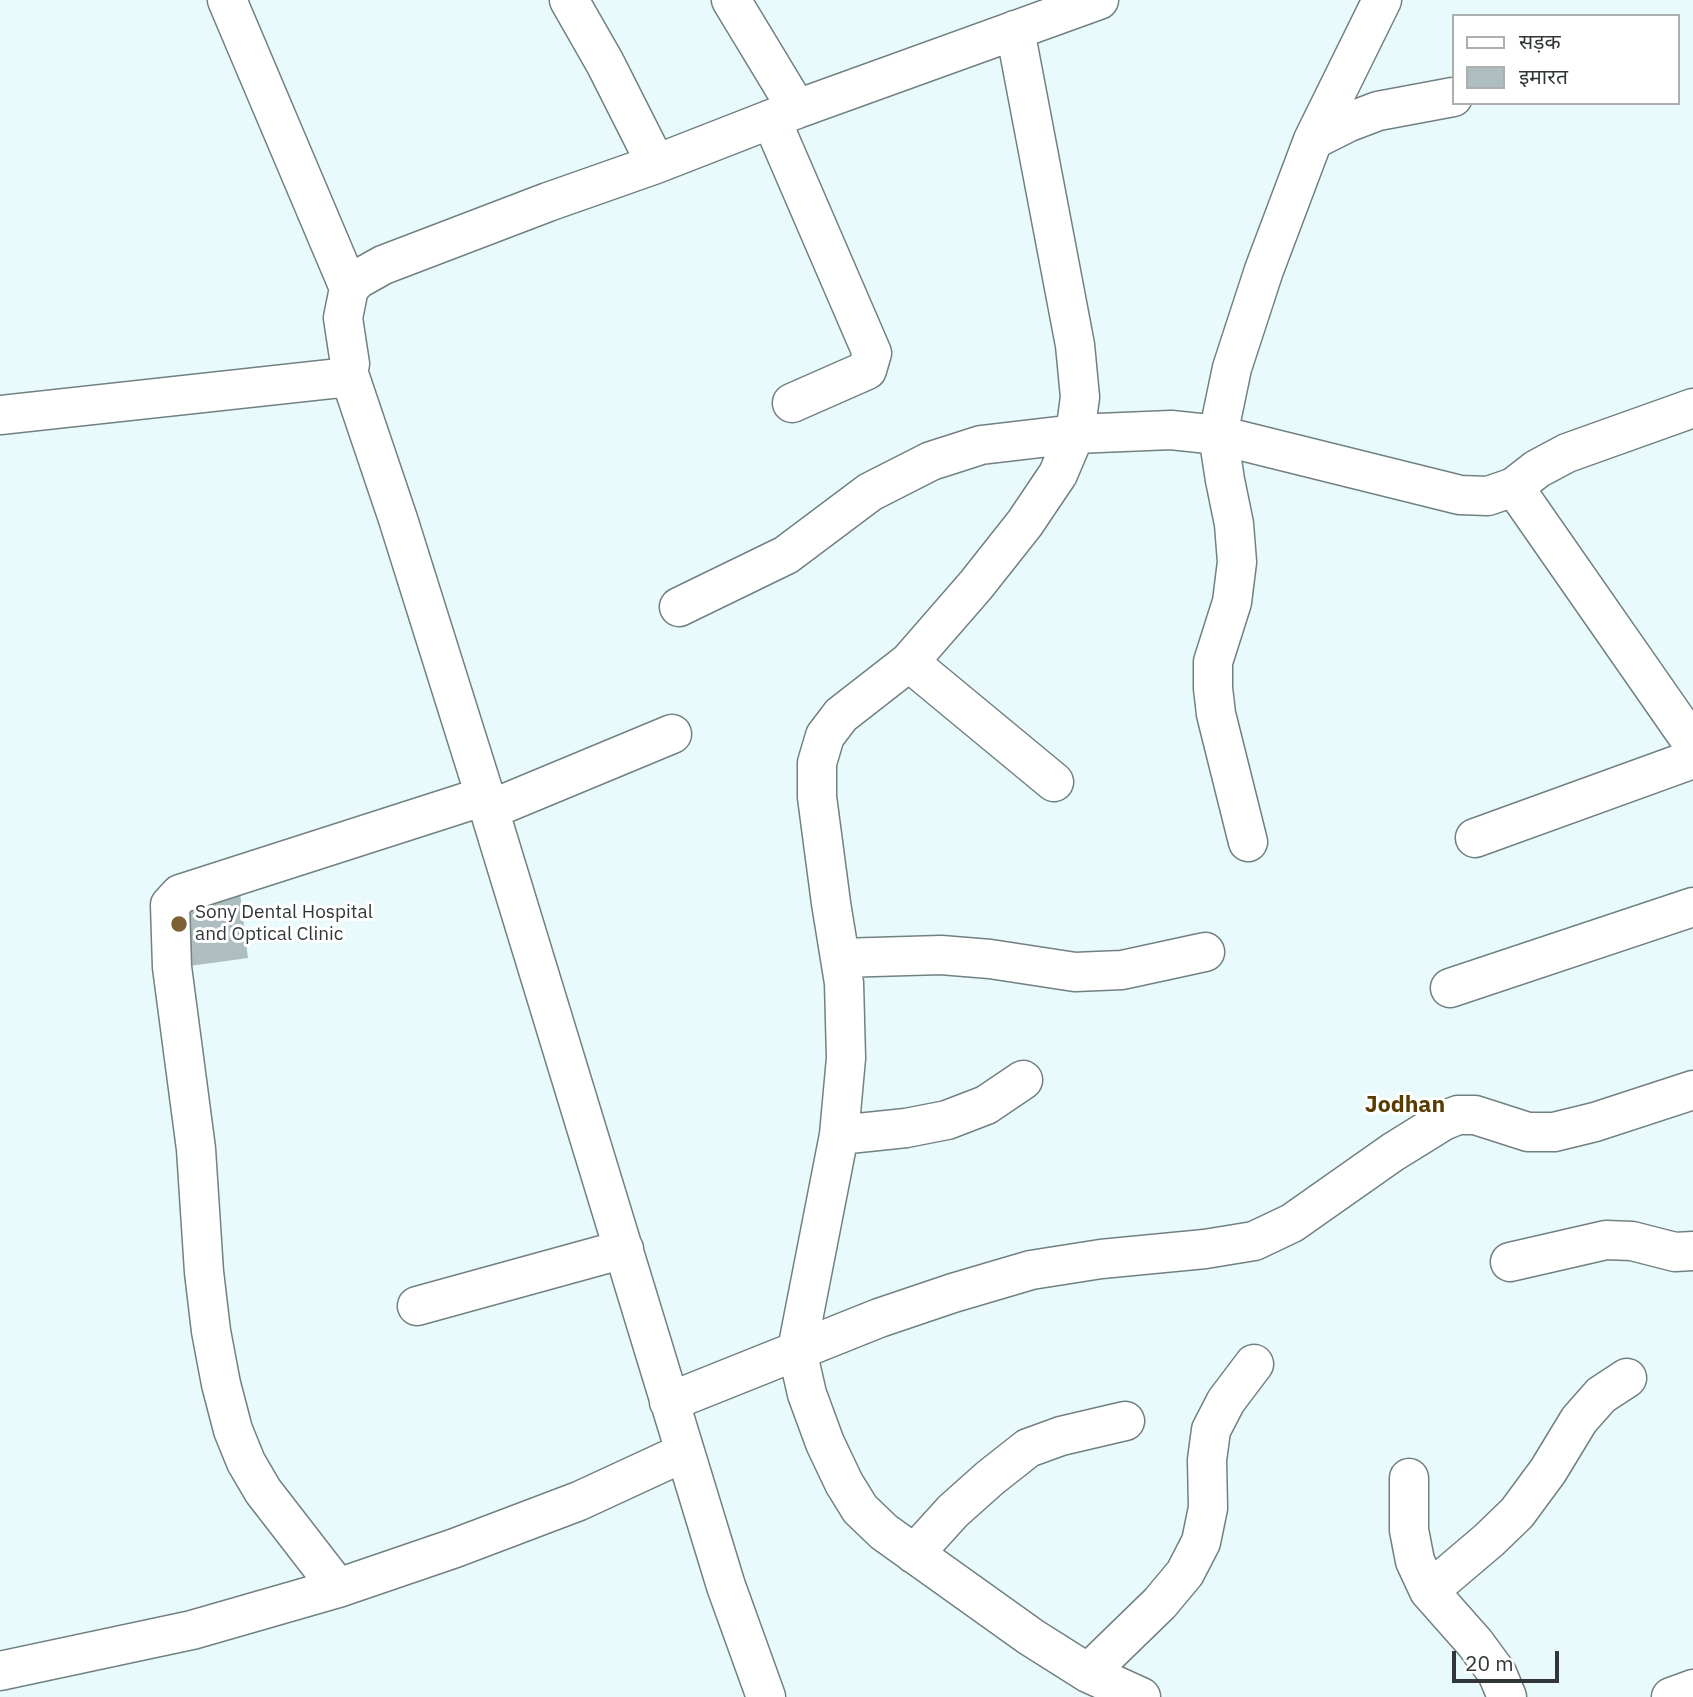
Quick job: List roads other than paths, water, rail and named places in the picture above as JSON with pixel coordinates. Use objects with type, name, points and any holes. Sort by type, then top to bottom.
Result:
[{"type":"street","points":[[227,0],[349,288]]},
{"type":"street","points":[[569,0],[656,164]]},
{"type":"street","points":[[731,0],[784,114],[872,353],[867,370],[792,403]]},
{"type":"street","points":[[766,1697],[726,1586],[487,803],[398,519],[348,371],[350,357],[343,318],[349,288],[358,279],[383,265],[784,114],[1099,0]]},
{"type":"street","points":[[1248,842],[1216,714],[1213,688],[1213,662],[1232,602],[1237,562],[1234,524],[1218,435],[1232,368],[1264,270],[1312,140],[1382,0]]},
{"type":"street","points":[[1015,30],[1075,345],[1080,397],[1075,434],[1058,474],[1025,523],[909,662],[841,715],[825,736],[817,763],[817,797],[844,982],[846,1058],[839,1135],[797,1350],[807,1394],[825,1443],[860,1509],[884,1532],[1031,1637],[1088,1673],[1141,1697]]},
{"type":"street","points":[[1312,140],[1378,111],[1452,97]]},
{"type":"street","points":[[0,415],[331,380],[340,378],[348,371]]},
{"type":"street","points":[[679,607],[786,555],[870,492],[930,461],[981,445],[1075,434],[1171,430],[1218,435],[1460,495],[1488,496],[1514,487],[1536,468],[1567,453],[1693,408]]},
{"type":"street","points":[[1514,487],[1693,744]]},
{"type":"street","points":[[909,662],[1054,782]]},
{"type":"street","points":[[338,1588],[263,1491],[246,1462],[233,1430],[221,1384],[204,1272],[196,1149],[173,967],[170,905],[180,894],[487,803],[673,734]]},
{"type":"street","points":[[1475,838],[1693,759]]},
{"type":"street","points":[[1450,988],[1693,907]]},
{"type":"street","points":[[840,958],[941,955],[1075,972],[1122,970],[1205,952]]},
{"type":"street","points":[[839,1135],[906,1128],[947,1120],[986,1105],[1023,1080]]},
{"type":"street","points":[[669,1402],[904,1309],[1031,1270],[1254,1241],[1292,1223],[1403,1146],[1443,1121],[1458,1115],[1475,1115],[1528,1132],[1554,1132],[1595,1122],[1693,1090]]},
{"type":"street","points":[[1510,1262],[1606,1240],[1632,1241],[1675,1252],[1693,1251]]},
{"type":"street","points":[[417,1306],[624,1249]]},
{"type":"street","points":[[1088,1673],[1160,1603],[1185,1573],[1201,1542],[1208,1508],[1206,1460],[1211,1430],[1226,1401],[1254,1364]]},
{"type":"street","points":[[1429,1591],[1489,1541],[1517,1513],[1548,1471],[1578,1420],[1601,1395],[1627,1378]]},
{"type":"street","points":[[914,1554],[981,1486],[1028,1448],[1061,1436],[1125,1421]]},
{"type":"street","points":[[0,1671],[192,1630],[338,1588],[455,1548],[579,1501],[685,1452]]},
{"type":"street","points":[[1409,1478],[1409,1530],[1415,1561],[1429,1591],[1475,1643],[1497,1673],[1507,1697]]},
{"type":"street","points":[[1671,1697],[1693,1689]]},
{"type":"place","name":"Sony Dental Hospital and Optical Clinic","points":[[179,924]]},
{"type":"district","name":"Jodhan","points":[[1405,1105]]}]
